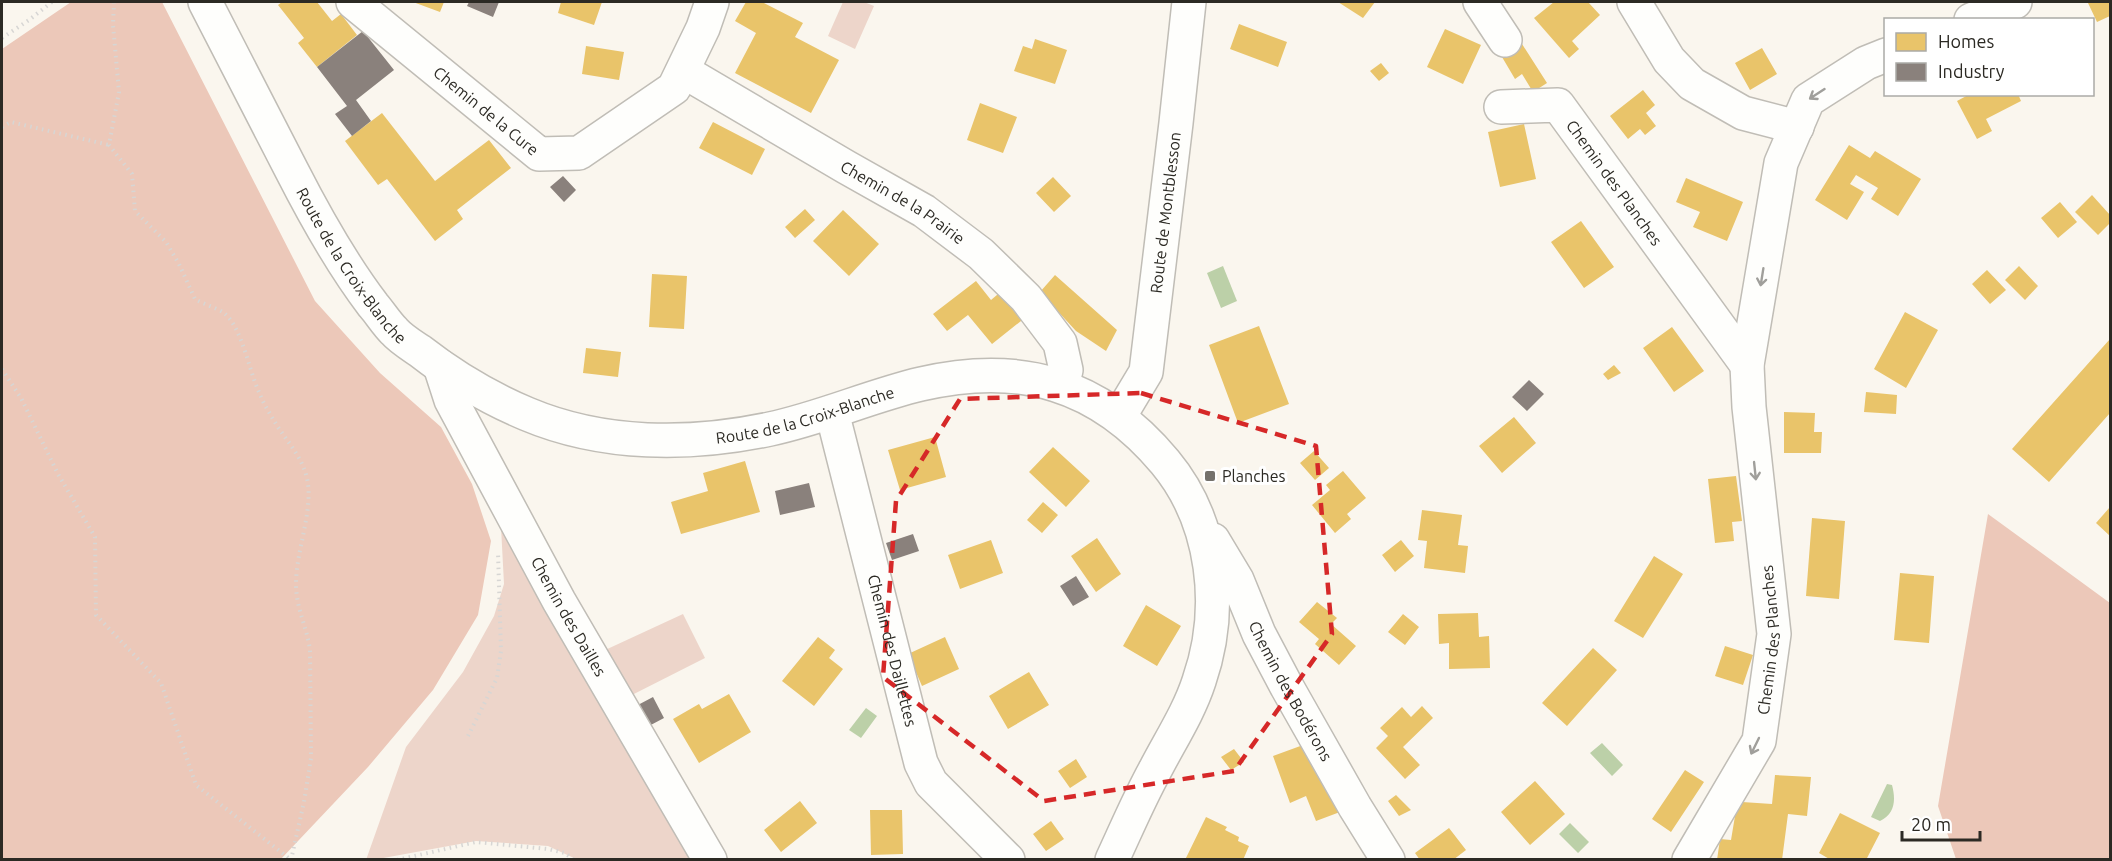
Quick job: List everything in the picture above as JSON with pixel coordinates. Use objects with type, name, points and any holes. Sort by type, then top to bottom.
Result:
[{"type":"street","name":"Route de la Croix-Blanche","points":[[205,2],[317,219],[352,277],[394,332],[440,366],[489,396],[528,415],[588,434],[668,441],[723,438],[775,428],[918,385],[978,374],[1037,378],[1062,386],[1094,400],[1119,417],[1153,447],[1176,475],[1198,519],[1206,545],[1212,578],[1210,638],[1198,684],[1152,774],[1112,860]]},
{"type":"street","name":"Chemin de la Cure","points":[[354,2],[539,154],[579,153],[674,88],[703,28],[712,2]]},
{"type":"street","name":"Route de Montblesson","points":[[1119,417],[1146,372],[1150,349],[1189,2]]},
{"type":"street","points":[[1480,2],[1505,40]]},
{"type":"street","points":[[1634,2],[1669,60],[1692,84],[1743,113],[1797,127]]},
{"type":"street","points":[[1976,18],[2015,2]]},
{"type":"street","name":"Chemin des Planches","points":[[1689,860],[1759,741],[1774,634],[1749,407],[1747,365],[1781,163],[1808,100],[1876,59]]},
{"type":"street","name":"Chemin de la Prairie","points":[[682,71],[924,210],[981,254],[1026,298],[1060,343],[1066,370],[1062,386]]},
{"type":"street","name":"Chemin des Planches","points":[[1501,106],[1558,105],[1747,365]]},
{"type":"street","name":"Chemin des Dailles","points":[[440,366],[451,400],[559,601],[710,860]]},
{"type":"street","name":"Chemin des Daillettes","points":[[832,412],[921,763],[931,783],[1008,860]]},
{"type":"street","name":"Chemin des Bodérons","points":[[1198,519],[1237,580],[1259,634],[1287,687],[1388,860]]},
{"type":"path","points":[[2,38],[52,2]]},
{"type":"path","points":[[109,145],[119,92],[113,25],[114,2]]},
{"type":"path","points":[[2,127],[11,122],[109,145],[132,174],[135,211],[166,242],[195,299],[224,313],[236,331],[258,391],[276,424],[300,458],[308,484],[296,583],[297,607],[308,633],[310,650],[311,758],[291,860],[196,785],[161,683],[96,615],[95,537],[58,474],[21,398],[2,369]]},
{"type":"path","points":[[468,736],[497,678],[501,651],[498,549]]},
{"type":"path","points":[[397,860],[476,842],[548,849],[565,854],[574,860]]},
{"type":"highlighted area","points":[[1141,393],[1316,446],[1332,634],[1234,771],[1044,801],[883,677],[896,501],[960,399]]},
{"type":"shaded area","points":[[71,2],[162,2],[315,301],[380,373],[441,427],[472,484],[491,541],[478,615],[433,690],[368,767],[281,859],[2,859],[2,49]]},
{"type":"shaded area","points":[[843,2],[864,2],[874,6],[855,49],[828,36]]},
{"type":"shaded area","points":[[1223,266],[1237,301],[1221,308],[1207,273]]},
{"type":"shaded area","points":[[1988,514],[2110,603],[2110,859],[1956,859],[1938,806]]},
{"type":"shaded area","points":[[501,527],[706,859],[576,859],[548,846],[476,841],[366,860],[406,747],[463,672],[494,616],[504,584]]},
{"type":"shaded area","points":[[683,614],[705,658],[626,698],[603,651]]},
{"type":"shaded area","points":[[866,708],[877,716],[861,738],[849,730]]},
{"type":"shaded area","points":[[1602,743],[1623,765],[1612,776],[1590,753]]},
{"type":"shaded area","points":[[1887,784],[1892,785],[1893,806],[1889,815],[1880,821],[1871,817]]},
{"type":"shaded area","points":[[1570,823],[1589,842],[1578,853],[1559,834]]},
{"type":"building: Homes","points":[[282,2],[317,2],[332,21],[341,14],[357,35],[317,67],[298,43],[304,38],[278,5]]},
{"type":"building: Homes","points":[[413,2],[444,2],[440,12]]},
{"type":"building: Homes","points":[[561,2],[602,2],[594,25],[558,13]]},
{"type":"building: Homes","points":[[746,2],[762,2],[803,23],[795,37],[839,60],[811,113],[735,73],[756,33],[735,21]]},
{"type":"building: Homes","points":[[1338,2],[1375,2],[1363,18]]},
{"type":"building: Homes","points":[[1554,2],[1588,2],[1600,15],[1572,41],[1579,49],[1569,58],[1534,18]]},
{"type":"building: Homes","points":[[2110,2],[2110,16],[2097,22],[2088,3]]},
{"type":"building: Homes","points":[[1239,24],[1287,42],[1278,67],[1230,49]]},
{"type":"building: Homes","points":[[1445,29],[1481,45],[1463,84],[1427,67]]},
{"type":"building: Homes","points":[[1035,39],[1067,50],[1055,84],[1014,71],[1023,46],[1032,49]]},
{"type":"building: Homes","points":[[1522,44],[1547,83],[1533,92],[1522,74],[1515,79],[1502,57]]},
{"type":"building: Homes","points":[[586,46],[624,52],[619,80],[582,74]]},
{"type":"building: Homes","points":[[1762,48],[1777,74],[1750,90],[1735,63]]},
{"type":"building: Homes","points":[[1381,63],[1389,73],[1379,81],[1370,71]]},
{"type":"building: Homes","points":[[1643,90],[1655,105],[1646,113],[1656,126],[1645,135],[1640,129],[1628,139],[1610,116]]},
{"type":"building: Homes","points":[[1966,96],[2019,96],[2021,101],[1986,119],[1992,131],[1977,139],[1957,101]]},
{"type":"building: Homes","points":[[980,103],[1017,117],[1003,153],[967,140]]},
{"type":"building: Homes","points":[[382,113],[435,181],[489,140],[511,168],[457,210],[463,219],[435,241],[387,179],[378,185],[345,141]]},
{"type":"building: Homes","points":[[713,122],[765,149],[752,175],[699,148]]},
{"type":"building: Homes","points":[[1524,124],[1536,179],[1500,187],[1488,132]]},
{"type":"building: Homes","points":[[1849,145],[1870,158],[1875,151],[1921,179],[1898,216],[1871,199],[1878,188],[1856,175],[1850,184],[1864,192],[1847,220],[1815,200]]},
{"type":"building: Homes","points":[[1053,177],[1071,196],[1054,212],[1036,193]]},
{"type":"building: Homes","points":[[1686,178],[1743,202],[1727,241],[1693,227],[1700,212],[1676,202]]},
{"type":"building: Homes","points":[[2092,195],[2110,215],[2110,223],[2098,235],[2075,212]]},
{"type":"building: Homes","points":[[2060,202],[2077,222],[2058,238],[2041,218]]},
{"type":"building: Homes","points":[[805,209],[815,220],[795,238],[785,227]]},
{"type":"building: Homes","points":[[843,210],[879,244],[849,276],[813,241]]},
{"type":"building: Homes","points":[[1581,221],[1614,267],[1584,288],[1551,242]]},
{"type":"building: Homes","points":[[2019,266],[2038,286],[2025,300],[2005,280]]},
{"type":"building: Homes","points":[[1987,270],[2006,290],[1990,304],[1972,284]]},
{"type":"building: Homes","points":[[652,274],[687,276],[684,329],[649,327]]},
{"type":"building: Homes","points":[[1055,275],[1117,330],[1106,351],[1076,331],[1040,292]]},
{"type":"building: Homes","points":[[976,281],[991,300],[1004,289],[1026,317],[992,344],[968,315],[947,331],[933,314]]},
{"type":"building: Homes","points":[[1905,312],[1938,330],[1906,388],[1874,369]]},
{"type":"building: Homes","points":[[1259,326],[1289,404],[1238,423],[1209,345]]},
{"type":"building: Homes","points":[[1672,327],[1704,371],[1674,392],[1643,348]]},
{"type":"building: Homes","points":[[2110,339],[2110,413],[2049,482],[2012,449]]},
{"type":"building: Homes","points":[[586,348],[621,352],[618,377],[583,373]]},
{"type":"building: Homes","points":[[1614,365],[1621,373],[1608,380],[1603,374]]},
{"type":"building: Homes","points":[[1866,392],[1897,395],[1896,414],[1864,412]]},
{"type":"building: Homes","points":[[1784,412],[1815,413],[1814,432],[1822,432],[1821,453],[1784,453]]},
{"type":"building: Homes","points":[[1514,417],[1536,443],[1502,473],[1479,446]]},
{"type":"building: Homes","points":[[935,437],[946,477],[900,490],[888,450]]},
{"type":"building: Homes","points":[[1053,447],[1090,481],[1066,507],[1029,472]]},
{"type":"building: Homes","points":[[1314,451],[1329,468],[1315,480],[1300,463]]},
{"type":"building: Homes","points":[[745,461],[760,512],[681,534],[671,502],[708,491],[703,473]]},
{"type":"building: Homes","points":[[1343,471],[1366,498],[1347,514],[1351,519],[1335,533],[1312,505],[1330,490],[1326,485]]},
{"type":"building: Homes","points":[[1736,476],[1742,521],[1732,522],[1734,541],[1715,543],[1708,479]]},
{"type":"building: Homes","points":[[1043,502],[1058,515],[1042,533],[1027,520]]},
{"type":"building: Homes","points":[[2110,507],[2110,536],[2096,523]]},
{"type":"building: Homes","points":[[1422,510],[1462,515],[1458,545],[1468,546],[1465,573],[1424,568],[1427,541],[1418,540]]},
{"type":"building: Homes","points":[[1812,518],[1845,521],[1839,599],[1806,596]]},
{"type":"building: Homes","points":[[1097,538],[1121,574],[1096,592],[1071,556]]},
{"type":"building: Homes","points":[[991,540],[1003,573],[960,589],[948,555]]},
{"type":"building: Homes","points":[[1401,540],[1414,556],[1395,572],[1382,555]]},
{"type":"building: Homes","points":[[1654,556],[1683,574],[1643,638],[1614,621]]},
{"type":"building: Homes","points":[[1900,573],[1934,576],[1929,643],[1894,640]]},
{"type":"building: Homes","points":[[1317,602],[1337,618],[1331,624],[1356,646],[1339,665],[1315,644],[1319,639],[1299,622]]},
{"type":"building: Homes","points":[[1146,605],[1181,626],[1157,666],[1123,646]]},
{"type":"building: Homes","points":[[1478,613],[1479,637],[1489,636],[1490,668],[1449,669],[1449,643],[1439,644],[1438,614]]},
{"type":"building: Homes","points":[[1403,614],[1419,627],[1405,645],[1388,632]]},
{"type":"building: Homes","points":[[818,637],[835,650],[829,658],[843,669],[814,706],[782,681]]},
{"type":"building: Homes","points":[[945,637],[959,669],[922,686],[908,654]]},
{"type":"building: Homes","points":[[1725,646],[1753,655],[1743,685],[1715,676]]},
{"type":"building: Homes","points":[[1593,648],[1617,670],[1567,726],[1542,703]]},
{"type":"building: Homes","points":[[1029,672],[1049,705],[1008,729],[989,696]]},
{"type":"building: Homes","points":[[729,694],[751,732],[699,763],[673,719],[699,704],[702,709]]},
{"type":"building: Homes","points":[[1422,706],[1433,718],[1403,747],[1420,765],[1405,779],[1376,748],[1388,736],[1380,728],[1402,707],[1411,717]]},
{"type":"building: Homes","points":[[1314,741],[1340,812],[1316,821],[1306,796],[1290,803],[1273,756]]},
{"type":"building: Homes","points":[[1234,749],[1244,762],[1231,770],[1221,757]]},
{"type":"building: Homes","points":[[1076,759],[1087,777],[1070,788],[1058,771]]},
{"type":"building: Homes","points":[[1685,770],[1704,782],[1671,832],[1652,819]]},
{"type":"building: Homes","points":[[1775,775],[1811,777],[1807,816],[1788,814],[1782,860],[1717,860],[1720,839],[1731,840],[1735,816],[1742,802],[1772,804]]},
{"type":"building: Homes","points":[[1535,781],[1565,814],[1530,845],[1501,812]]},
{"type":"building: Homes","points":[[1396,795],[1411,810],[1399,816],[1388,801]]},
{"type":"building: Homes","points":[[800,801],[817,823],[781,852],[764,830]]},
{"type":"building: Homes","points":[[870,810],[902,810],[903,854],[871,855]]},
{"type":"building: Homes","points":[[1840,813],[1880,833],[1866,860],[1831,860],[1819,853]]},
{"type":"building: Homes","points":[[1206,817],[1227,827],[1225,830],[1239,837],[1238,841],[1249,846],[1243,860],[1185,860]]},
{"type":"building: Homes","points":[[1051,821],[1064,839],[1046,851],[1033,834]]},
{"type":"building: Homes","points":[[1449,828],[1466,850],[1453,860],[1420,860],[1415,853]]},
{"type":"building: Industry","points":[[469,2],[499,2],[493,17],[467,6]]},
{"type":"building: Industry","points":[[363,31],[394,70],[356,100],[371,121],[352,136],[335,114],[347,106],[317,67]]},
{"type":"building: Industry","points":[[563,176],[576,190],[564,202],[550,187]]},
{"type":"building: Industry","points":[[1529,380],[1544,394],[1527,411],[1512,397]]},
{"type":"building: Industry","points":[[809,483],[815,507],[780,515],[775,491]]},
{"type":"building: Industry","points":[[913,534],[919,551],[892,560],[886,543]]},
{"type":"building: Industry","points":[[1076,576],[1089,597],[1073,606],[1060,586]]},
{"type":"building: Industry","points":[[653,697],[664,718],[647,727],[636,706]]},
{"type":"place","name":"Planches","points":[[1210,476]]}]
